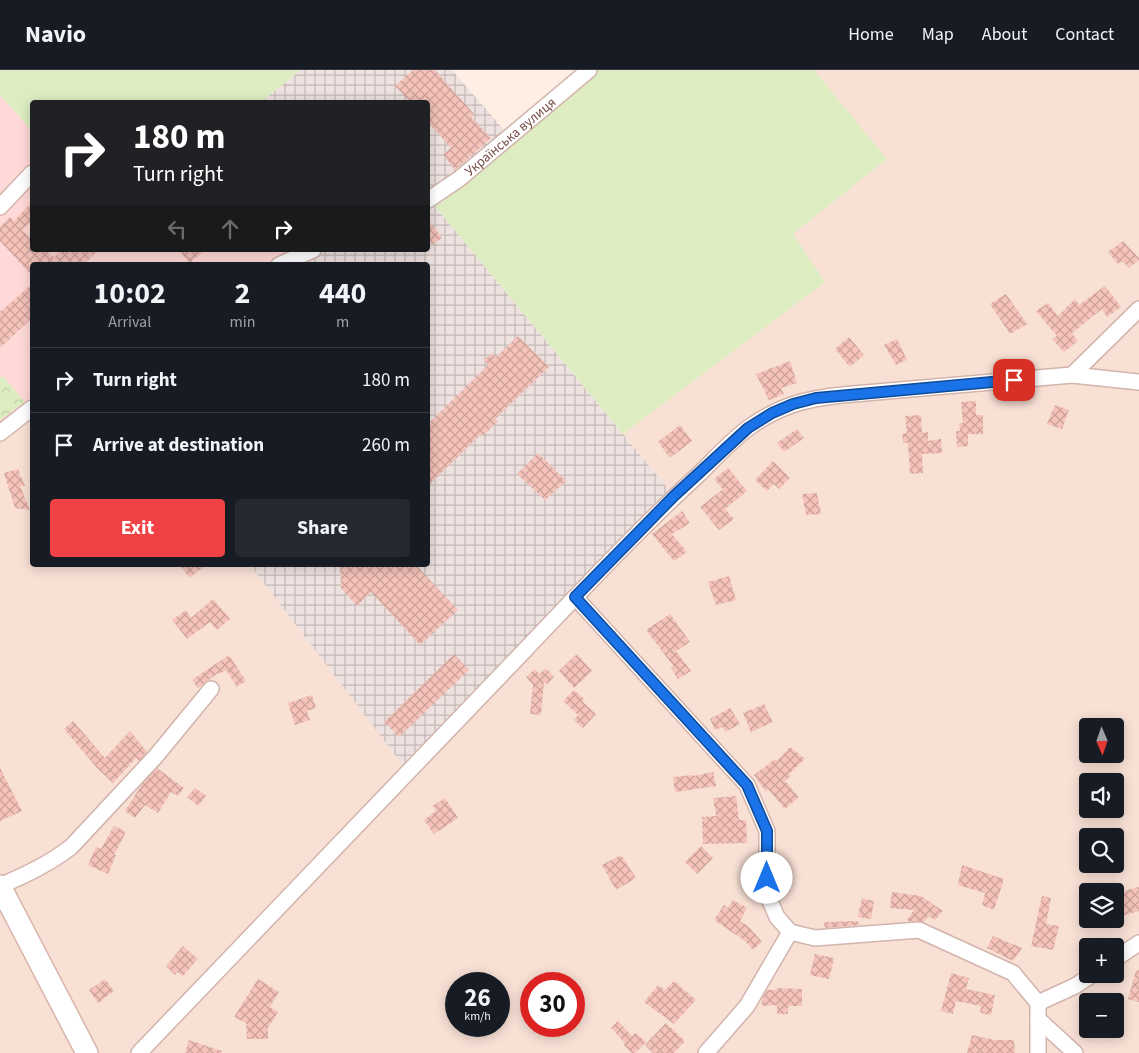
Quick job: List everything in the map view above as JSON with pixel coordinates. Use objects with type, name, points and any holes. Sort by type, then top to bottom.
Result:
[{"type":"street","name":"Українська вулиця","points":[[430,199],[459,180],[588,70]]},
{"type":"street","points":[[0,207],[30,175]]},
{"type":"street","points":[[286,262],[309,252]]},
{"type":"street","points":[[1072,374],[1139,309]]},
{"type":"street","points":[[138,1053],[402,780],[575,597],[674,496],[748,428],[772,413],[786,407],[816,398],[842,394],[1072,374],[1139,382]]},
{"type":"street","points":[[0,432],[30,410]]},
{"type":"street","points":[[575,597],[747,785],[767,831],[767,894],[777,917],[790,932],[815,938],[919,930],[1013,974],[1038,1003],[1038,1053]]},
{"type":"street","points":[[88,1053],[0,886],[39,869],[71,847],[156,756],[211,689]]},
{"type":"street","points":[[706,1053],[747,1006],[790,932]]},
{"type":"street","points":[[1124,953],[1139,943]]},
{"type":"street","points":[[1038,1003],[1080,983]]},
{"type":"street","points":[[1038,1019],[1075,1053]]},
{"type":"shaded area","points":[[301,70],[452,70],[510,137],[430,198],[430,100],[264,100]]},
{"type":"shaded area","points":[[814,70],[1139,70],[1139,1053],[0,1053],[0,433],[30,410],[30,567],[252,567],[409,772],[674,496],[623,434],[825,282],[793,234],[887,159]]},
{"type":"shaded area","points":[[0,95],[30,129],[30,252],[308,252],[286,262],[30,262],[30,410],[0,433]]},
{"type":"shaded area","points":[[430,200],[674,496],[409,773],[252,567],[430,567],[430,262],[286,262],[308,252],[430,252]]},
{"type":"green space","points":[[0,70],[301,70],[264,100],[30,100],[30,129],[0,95]]},
{"type":"green space","points":[[589,70],[814,70],[887,159],[793,234],[825,282],[623,434],[430,198]]},
{"type":"green space","points":[[3,376],[25,402],[0,420],[0,378]]},
{"type":"building","points":[[413,70],[435,70],[474,114],[471,117],[491,138],[455,170],[443,154],[451,148],[430,124],[430,100],[408,100],[395,86]]},
{"type":"building","points":[[30,204],[30,222],[22,230],[30,237],[30,252],[48,252],[54,257],[59,252],[97,252],[86,262],[30,262],[30,274],[0,241],[0,227],[10,217],[14,221]]},
{"type":"building","points":[[430,222],[442,238],[432,245],[430,242]]},
{"type":"building","points":[[1123,241],[1139,258],[1129,268],[1122,261],[1118,264],[1108,252]]},
{"type":"building","points":[[180,252],[203,252],[191,262]]},
{"type":"building","points":[[30,286],[30,320],[0,348],[0,312]]},
{"type":"building","points":[[1105,286],[1121,307],[1107,317],[1102,309],[1072,333],[1078,341],[1064,352],[1052,339],[1057,336],[1036,311],[1048,303],[1058,316],[1075,299],[1079,305]]},
{"type":"building","points":[[1006,294],[1027,324],[1010,334],[990,304]]},
{"type":"building","points":[[518,336],[549,367],[495,419],[498,421],[483,436],[481,434],[430,484],[430,422],[488,365],[484,360],[492,353],[496,357]]},
{"type":"building","points":[[849,337],[864,355],[850,367],[835,349]]},
{"type":"building","points":[[897,339],[907,360],[896,365],[884,345]]},
{"type":"building","points":[[790,361],[797,383],[781,388],[784,394],[769,400],[756,374]]},
{"type":"building","points":[[976,401],[976,415],[983,415],[983,434],[968,434],[968,446],[957,447],[956,431],[960,431],[959,423],[963,423],[961,402]]},
{"type":"building","points":[[1055,405],[1069,410],[1062,429],[1047,424]]},
{"type":"building","points":[[921,415],[922,433],[928,432],[928,441],[941,439],[942,453],[922,454],[923,473],[910,474],[908,443],[903,443],[902,434],[907,433],[905,416]]},
{"type":"building","points":[[680,425],[692,441],[670,458],[658,442]]},
{"type":"building","points":[[797,429],[804,438],[784,452],[777,443]]},
{"type":"building","points":[[538,453],[566,481],[545,500],[517,474]]},
{"type":"building","points":[[773,461],[790,478],[779,489],[774,484],[767,491],[755,480]]},
{"type":"building","points":[[728,468],[747,491],[725,509],[734,519],[719,530],[700,507],[723,489],[714,479]]},
{"type":"building","points":[[18,469],[25,486],[20,486],[30,510],[15,508],[4,473]]},
{"type":"building","points":[[817,493],[821,514],[806,515],[802,494]]},
{"type":"building","points":[[682,511],[690,523],[672,534],[687,552],[674,561],[652,534]]},
{"type":"building","points":[[181,567],[203,567],[190,578]]},
{"type":"building","points":[[340,567],[418,567],[458,610],[420,645],[371,592],[357,606],[341,588]]},
{"type":"building","points":[[729,576],[736,600],[716,605],[708,582]]},
{"type":"building","points":[[213,599],[230,619],[217,630],[210,622],[187,639],[172,620],[186,610],[191,618]]},
{"type":"building","points":[[670,614],[690,642],[676,651],[691,671],[678,679],[671,668],[674,667],[646,630]]},
{"type":"building","points":[[454,654],[469,670],[399,737],[384,722]]},
{"type":"building","points":[[577,654],[592,671],[574,688],[559,671]]},
{"type":"building","points":[[229,655],[246,681],[237,687],[226,670],[218,673],[198,688],[192,680]]},
{"type":"building","points":[[546,668],[554,677],[547,684],[544,682],[541,715],[530,714],[533,685],[526,677],[535,669],[539,674]]},
{"type":"building","points":[[574,690],[584,699],[582,701],[596,714],[583,728],[574,720],[578,715],[563,701]]},
{"type":"building","points":[[312,695],[316,708],[307,711],[310,720],[295,725],[288,703]]},
{"type":"building","points":[[764,704],[773,722],[751,732],[743,713]]},
{"type":"building","points":[[730,708],[740,724],[725,732],[723,727],[715,730],[710,719]]},
{"type":"building","points":[[73,721],[105,758],[130,731],[147,752],[139,761],[136,758],[113,783],[97,768],[64,729]]},
{"type":"building","points":[[790,747],[805,759],[789,774],[791,776],[785,781],[799,797],[785,809],[768,789],[766,792],[754,775],[775,759],[777,761]]},
{"type":"building","points":[[0,768],[22,811],[0,821]]},
{"type":"building","points":[[157,768],[184,788],[178,796],[171,792],[158,813],[145,805],[135,818],[125,811],[143,783]]},
{"type":"building","points":[[713,772],[716,786],[675,792],[673,777]]},
{"type":"building","points":[[195,788],[206,796],[198,806],[187,797]]},
{"type":"building","points":[[736,796],[739,820],[746,820],[747,843],[703,844],[702,817],[716,816],[713,798]]},
{"type":"building","points":[[445,798],[458,818],[434,834],[424,820],[436,811],[433,806]]},
{"type":"building","points":[[114,826],[126,832],[114,855],[116,855],[108,874],[88,865],[96,847],[101,849]]},
{"type":"building","points":[[701,846],[713,858],[697,874],[685,862]]},
{"type":"building","points":[[621,855],[636,878],[616,890],[602,865]]},
{"type":"building","points":[[962,865],[1004,879],[994,910],[982,905],[985,893],[958,885]]},
{"type":"building","points":[[1139,887],[1139,911],[1124,915],[1124,891]]},
{"type":"building","points":[[892,892],[921,896],[943,911],[935,920],[928,916],[924,922],[909,921],[907,920],[914,910],[890,908]]},
{"type":"building","points":[[1042,896],[1051,898],[1046,924],[1059,926],[1053,950],[1031,946]]},
{"type":"building","points":[[862,898],[874,901],[871,919],[858,917]]},
{"type":"building","points":[[733,900],[747,908],[740,921],[749,927],[762,942],[753,950],[745,941],[714,920],[724,905],[728,908]]},
{"type":"building","points":[[858,921],[859,925],[825,928],[824,922]]},
{"type":"building","points":[[993,936],[1022,948],[1013,961],[987,948]]},
{"type":"building","points":[[183,946],[198,959],[183,976],[177,972],[175,975],[166,966]]},
{"type":"building","points":[[815,954],[834,958],[829,979],[810,975]]},
{"type":"building","points":[[1136,970],[1139,970],[1139,1002],[1128,999]]},
{"type":"building","points":[[951,973],[969,978],[966,989],[995,995],[991,1015],[980,1013],[981,1006],[956,1001],[953,1014],[941,1011]]},
{"type":"building","points":[[105,979],[114,991],[98,1003],[89,990]]},
{"type":"building","points":[[258,979],[279,992],[270,1007],[278,1012],[268,1028],[268,1039],[247,1039],[246,1023],[234,1017]]},
{"type":"building","points":[[674,981],[696,1000],[674,1024],[644,1002],[658,985],[665,990]]},
{"type":"building","points":[[777,988],[802,989],[802,1006],[788,1006],[788,1014],[777,1014],[777,1005],[762,1006],[762,999],[767,990],[777,990]]},
{"type":"building","points":[[618,1021],[632,1036],[636,1033],[646,1042],[635,1053],[632,1053],[624,1045],[625,1043],[611,1028]]},
{"type":"building","points":[[666,1023],[685,1041],[674,1053],[653,1053],[645,1045]]},
{"type":"building","points":[[972,1035],[994,1040],[1014,1040],[1015,1053],[967,1053]]},
{"type":"building","points":[[189,1040],[222,1051],[221,1053],[185,1053]]},
{"type":"route","points":[[767,878],[767,831],[747,785],[575,597],[674,496],[748,428],[772,413],[793,404],[842,394],[1014,380]]}]
